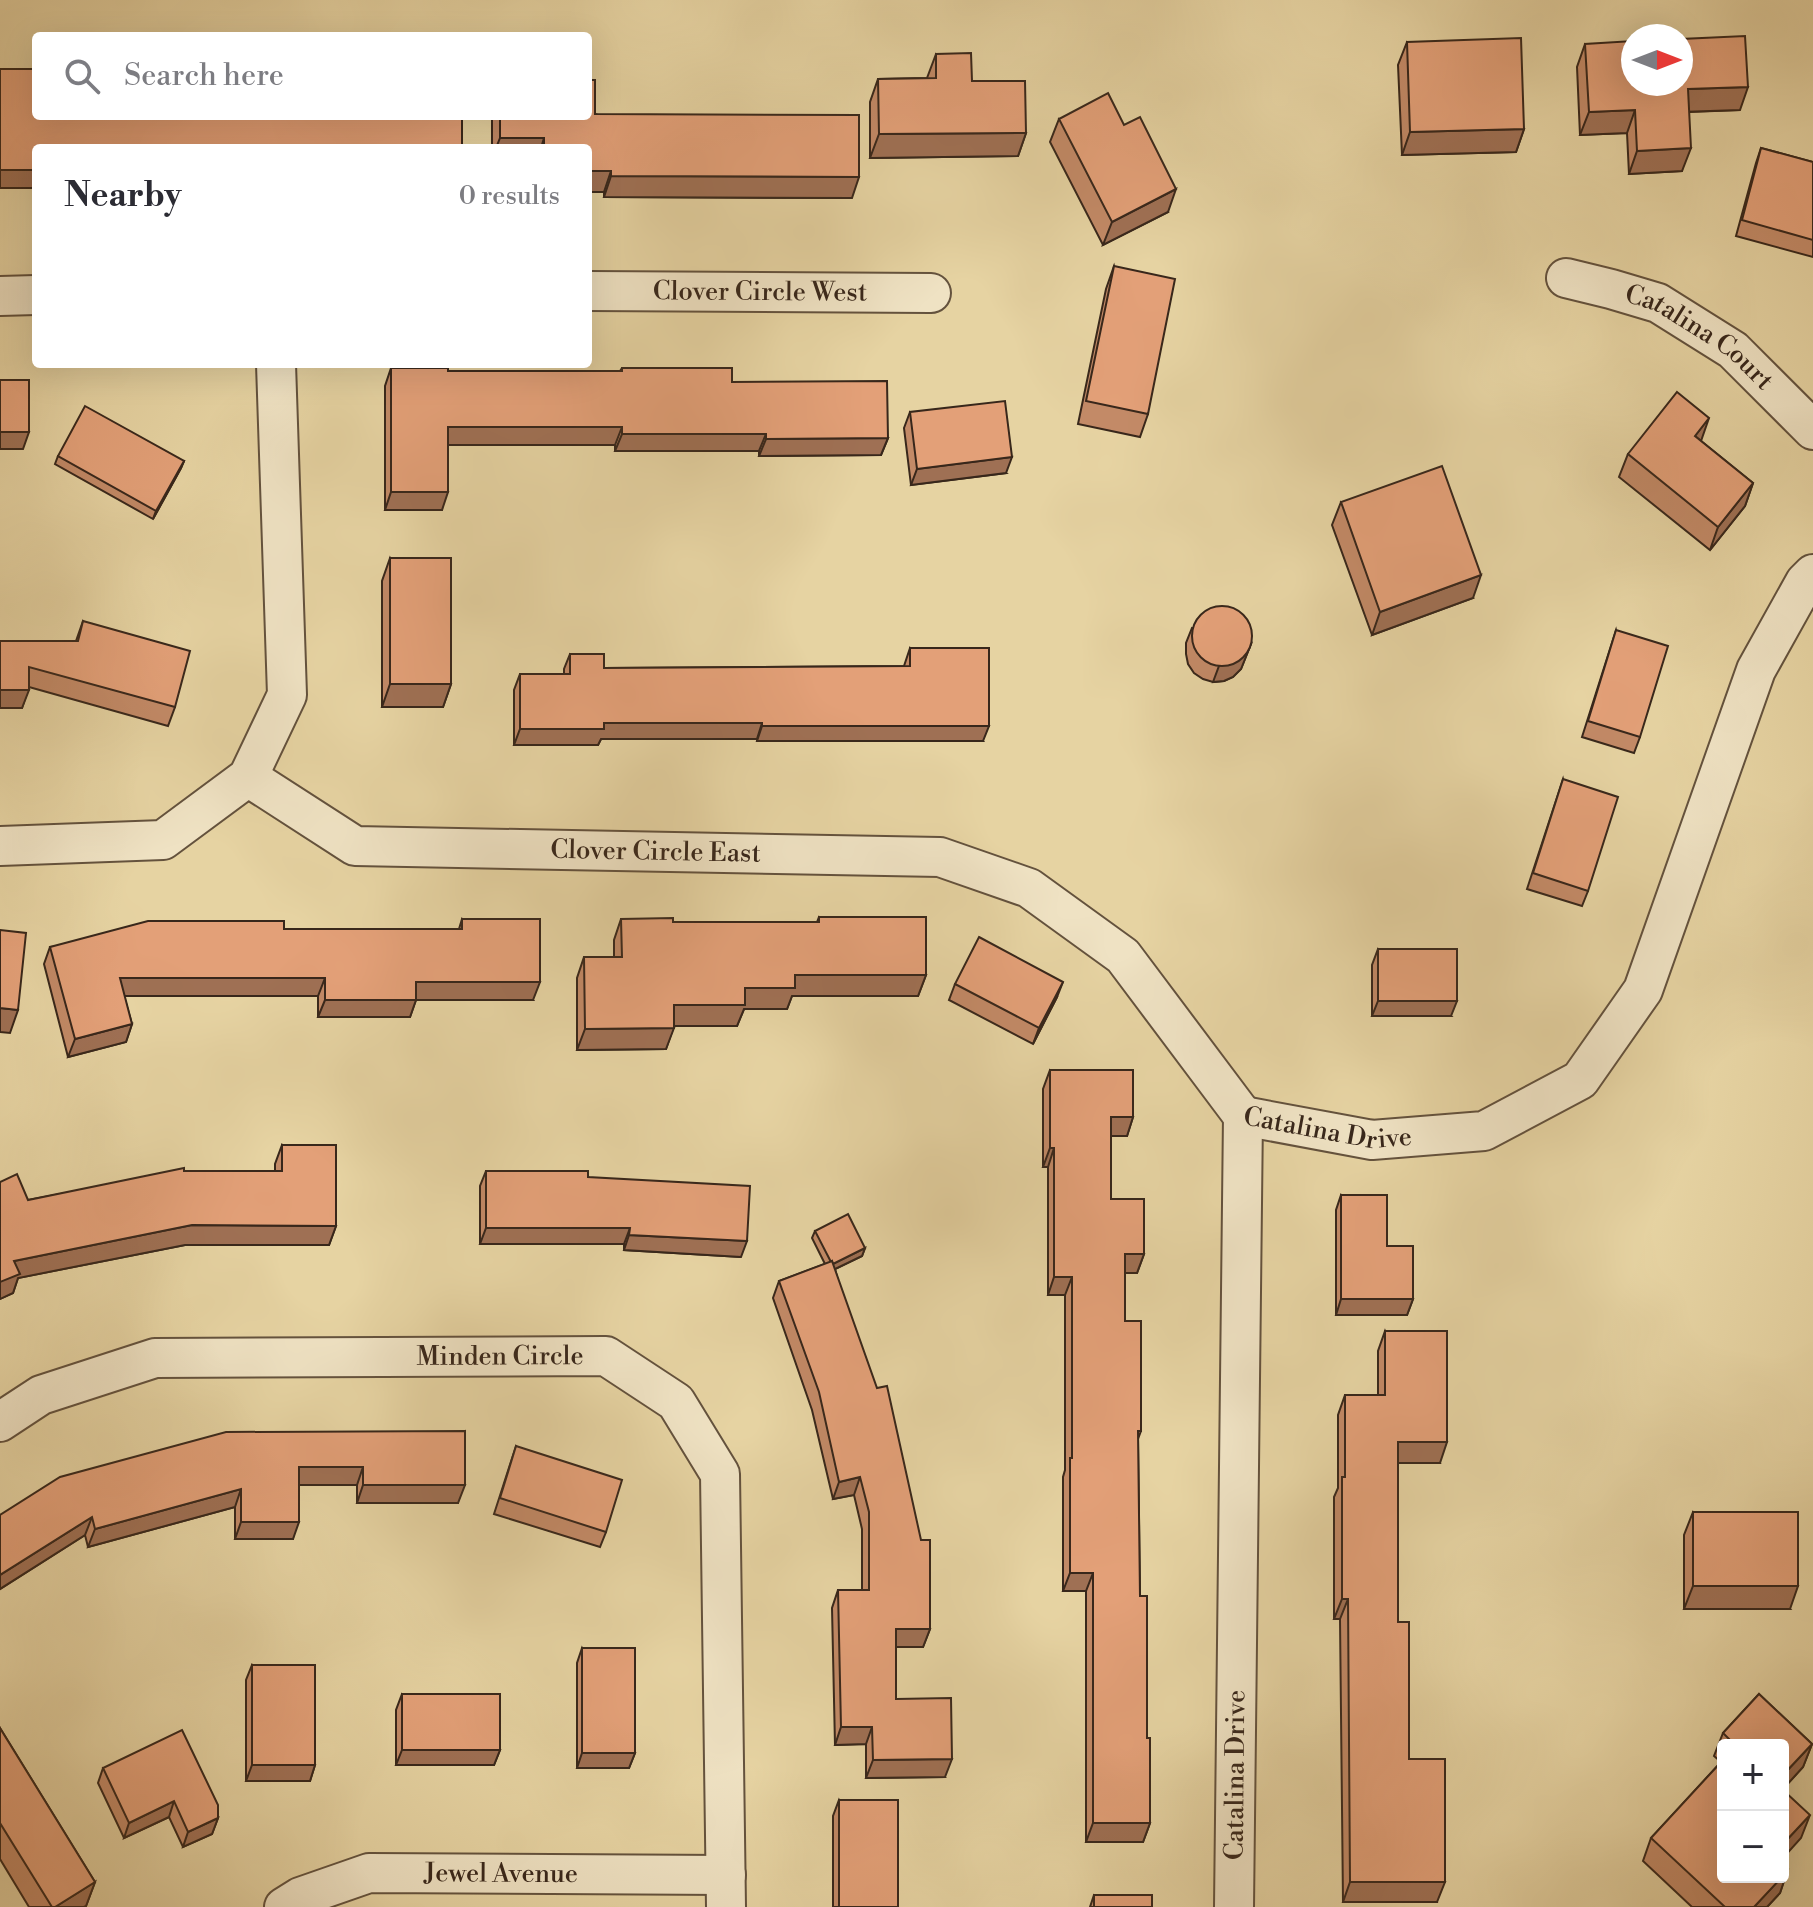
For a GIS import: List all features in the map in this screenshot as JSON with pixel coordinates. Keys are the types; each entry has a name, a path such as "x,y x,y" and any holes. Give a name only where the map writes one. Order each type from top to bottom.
{"street":[{"name":"Catalina Court","path":"1566,278 1658,303 1733,350 1813,430"},
{"name":"Clover Circle West","path":"592,291 931,293"},
{"path":"0,296 32,295"},
{"path":"0,846 163,840 248,777 287,695 276,368"},
{"name":"Catalina Drive","path":"1234,1907 1243,1116 1372,1140 1484,1131 1580,1080 1643,990 1756,670 1805,582 1813,574"},
{"name":"Clover Circle East","path":"248,777 355,846 940,857 1029,888 1123,956 1243,1116"},
{"name":"Minden Circle","path":"0,1422 41,1395 155,1358 606,1356 676,1402 720,1474 726,1891"},
{"name":"Jewel Avenue","path":"284,1907 300,1897 369,1873 726,1891"}],"building":[{"path":"1745,36 1748,87 1693,89 1693,38"},
{"path":"1521,38 1524,129 1410,132 1407,42"},
{"path":"1621,42 1621,96 1688,96 1691,148 1637,151 1635,110 1589,112 1585,44"},
{"path":"971,53 972,81 1025,81 1026,133 879,134 878,79 936,78 936,54"},
{"path":"0,69 32,69 32,120 462,120 462,144 32,144 32,170 0,170"},
{"path":"592,80 595,80 595,114 859,115 859,177 611,176 611,171 592,171 592,144 544,144 544,138 500,138 500,120 592,120"},
{"path":"1108,93 1124,125 1140,117 1176,189 1112,222 1059,119"},
{"path":"1761,148 1813,162 1813,240 1742,220"},
{"path":"1114,266 1175,279 1148,414 1086,401"},
{"path":"391,368 622,371 622,368 732,368 732,382 887,381 888,438 766,439 766,434 622,434 622,427 448,427 448,492 391,492"},
{"path":"0,380 29,380 29,432 0,432"},
{"path":"1677,392 1709,418 1695,436 1753,483 1718,527 1628,454"},
{"path":"1005,401 1012,457 917,469 910,412"},
{"path":"85,406 184,461 156,511 58,456"},
{"path":"1442,466 1481,575 1380,612 1341,502"},
{"path":"390,558 451,558 451,684 390,684"},
{"path":"1222,606 1234,608 1243,615 1250,624 1250,648 1243,657 1234,664 1222,666 1210,664 1201,657 1194,648 1192,636 1194,624 1201,615 1210,608"},
{"path":"83,621 190,651 175,707 29,667 29,690 0,690 0,641 78,641"},
{"path":"1616,630 1668,646 1640,737 1588,721"},
{"path":"910,648 989,648 989,726 604,723 604,729 520,729 520,674 570,674 570,654 604,654 604,668 910,666"},
{"path":"1563,779 1618,797 1588,891 1533,873"},
{"path":"819,917 926,917 926,975 795,975 795,988 745,988 745,1005 674,1005 674,1028 585,1029 584,957 622,957 621,919 819,922"},
{"path":"462,919 540,919 540,982 416,982 416,1000 325,1000 325,978 120,978 132,1024 75,1039 50,947 148,921 284,921 284,929 462,929"},
{"path":"0,930 26,933 18,1010 0,1008"},
{"path":"979,937 1063,982 1039,1028 955,984"},
{"path":"1378,949 1457,949 1457,1001 1378,1001"},
{"path":"1050,1070 1133,1070 1133,1117 1111,1117 1111,1199 1144,1199 1144,1254 1125,1254 1125,1321 1141,1321 1141,1431 1138,1431 1140,1596 1147,1596 1150,1823 1093,1823 1093,1573 1070,1573 1072,1277 1054,1277 1054,1148 1050,1148"},
{"path":"282,1145 336,1145 336,1226 192,1225 14,1261 20,1274 0,1282 0,1182 17,1174 28,1200 184,1168 184,1171 282,1171"},
{"path":"486,1171 588,1171 588,1177 750,1186 747,1241 629,1235 630,1228 486,1228"},
{"path":"1341,1195 1387,1195 1387,1246 1413,1246 1413,1299 1341,1299"},
{"path":"848,1214 865,1248 833,1264 815,1231"},
{"path":"832,1261 877,1388 887,1386 921,1540 930,1540 930,1629 896,1629 896,1699 951,1698 952,1759 873,1760 872,1727 841,1727 838,1590 869,1590 869,1512 860,1477 839,1482 819,1392 779,1281"},
{"path":"1385,1331 1447,1331 1447,1442 1398,1442 1398,1622 1409,1622 1409,1759 1445,1759 1445,1882 1350,1882 1348,1599 1342,1599 1345,1395 1385,1395"},
{"path":"465,1431 465,1485 363,1485 363,1467 299,1467 299,1522 241,1522 241,1489 95,1529 92,1517 0,1575 0,1515 60,1477 226,1432"},
{"path":"516,1446 622,1480 606,1532 500,1498"},
{"path":"1693,1512 1798,1512 1798,1586 1693,1586"},
{"path":"582,1648 635,1648 635,1753 582,1753"},
{"path":"252,1665 315,1665 315,1765 252,1765"},
{"path":"402,1694 500,1694 500,1750 402,1750"},
{"path":"1759,1694 1812,1744 1789,1769 1789,1739 1729,1739 1723,1733"},
{"path":"0,1728 95,1882 55,1907 52,1907 0,1823"},
{"path":"182,1730 218,1805 218,1818 188,1832 174,1801 129,1823 103,1768"},
{"path":"1717,1766 1717,1883 1776,1883 1754,1907 1725,1907 1651,1838"},
{"path":"1789,1796 1810,1815 1789,1838"},
{"path":"839,1800 898,1800 898,1907 839,1907"},
{"path":"1094,1895 1152,1895 1152,1907 1094,1907"}]}
